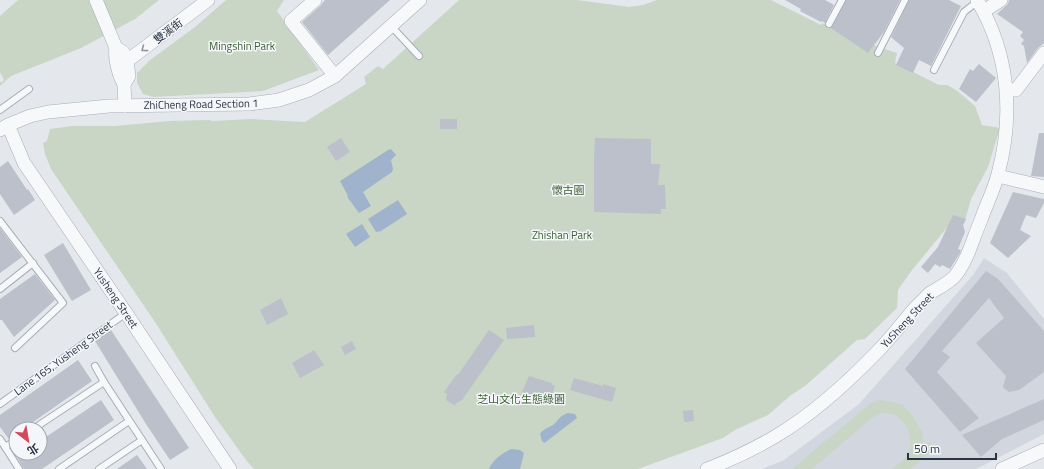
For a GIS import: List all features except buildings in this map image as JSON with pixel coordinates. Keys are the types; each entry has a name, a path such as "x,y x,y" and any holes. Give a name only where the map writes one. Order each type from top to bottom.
{"street":[{"path":"96,0 116,48 123,52 127,61 128,76 124,84"},
{"name":"雙溪街","path":"127,61 208,0"},
{"path":"315,0 291,22 335,76"},
{"name":"ZhiCheng Road Section 1","path":"4,128 30,116 48,112 125,106 249,104 279,100 309,90 335,76 420,0"},
{"path":"980,4 1002,0"},
{"name":"YuSheng Street","path":"722,466 732,459 776,436 810,412 844,384 878,352 930,294 955,276 966,257 998,176 1004,150 1007,121 1007,90 1002,61 992,30 980,4"},
{"path":"116,48 114,55 118,64 120,77 124,84 125,106"},
{"path":"1007,90 1016,90 1044,53"},
{"name":"Yusheng Street","path":"4,128 24,163 230,469"},
{"path":"998,176 1044,187"},
{"path":"1002,469 1044,450"},
{"path":"707,469 722,466"}],"lane":[{"path":"829,24 842,0"},
{"path":"878,52 905,0"},
{"path":"934,70 964,12 980,4"},
{"path":"391,26 419,56"},
{"path":"0,110 29,88"},
{"path":"0,220 64,303 15,348"},
{"path":"0,289 33,263"},
{"name":"Lane 165, Yusheng Street","path":"0,404 126,313"},
{"path":"95,366 161,469"},
{"path":"45,421 104,382"},
{"path":"59,469 129,421"},
{"path":"0,439 18,469"},
{"path":"99,469 142,440"}],"shaded area":[{"path":"984,258 1007,273 1044,319 1044,434 976,469 762,469 784,460 859,404 973,275"}],"green space":[{"path":"18,0 159,0 135,19 81,48 11,76 0,86 0,81 1,83 4,80 0,72 0,16"},
{"name":"Mingshin Park","path":"226,0 284,0 277,11 319,70 263,91 153,97 143,94 137,83 137,73 150,60 195,27"},
{"name":"Zhishan Park","path":"459,0 577,0 629,7 643,5 657,0 771,0 821,25 822,23 858,40 897,53 895,63 939,85 947,85 956,90 975,106 982,125 1000,128 988,167 971,199 964,224 950,224 912,270 898,290 897,308 865,339 857,340 805,386 791,395 768,415 735,430 723,438 638,469 254,469 215,417 155,322 51,169 45,154 43,143 47,141 50,129 72,126 115,126 170,121 251,119 305,122 366,84 364,77 378,66 383,69"},
{"path":"879,400 902,405 910,412 922,432 924,445 929,442 935,449 910,469 892,469 907,456 911,441 904,422 893,414 883,413 872,418 812,469 792,469 870,404"}],"water":[{"path":"391,149 396,155 391,160 393,169 392,172 363,192 371,206 359,213 348,198 340,181"},
{"path":"398,200 407,214 381,231 376,232 368,219"},
{"path":"362,224 370,237 355,247 346,234"},
{"path":"568,413 575,414 577,418 544,443 540,434 541,432 553,425 563,415"},
{"path":"511,449 520,450 524,453 520,469 489,469 495,460"}],"park label":[{"name":"懷古園","path":"568,190"},
{"name":"芝山文化生態綠園","path":"521,399"}]}
